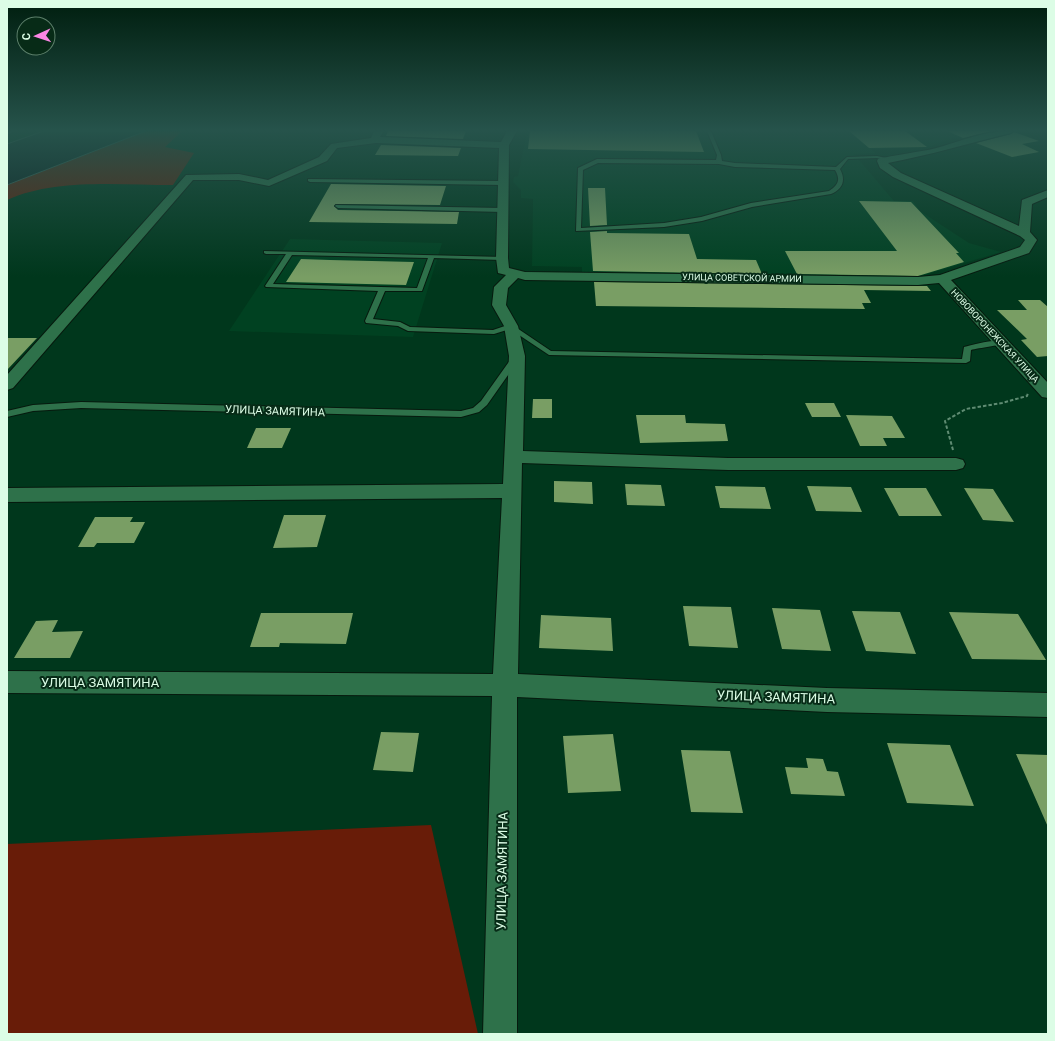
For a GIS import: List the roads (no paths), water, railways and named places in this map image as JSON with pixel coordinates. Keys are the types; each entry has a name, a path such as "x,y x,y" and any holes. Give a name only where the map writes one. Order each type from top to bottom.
{"street":[{"path":"7,385 188,180"},
{"path":"251,180 268,183 276,180"},
{"path":"503,180 503,210 509,266"},
{"path":"907,180 1024,233"},
{"name":"УЛИЦА СОВЕТСКОЙ АРМИИ","path":"509,266 525,276 918,281 942,279 1025,250 1031,240 1024,233 1026,202 1048,193"},
{"name":"УЛИЦА ЗАМЯТИНА","path":"500,1034 505,685 517,356 511,326 499,305 501,287 509,266"},
{"name":"НОВОВОРОНЕЖСКАЯ УЛИЦА","path":"942,279 1048,393"},
{"path":"513,457 728,464 956,464"},
{"path":"7,495 512,491"},
{"name":"УЛИЦА ЗАМЯТИНА","path":"7,682 505,685 827,700 1048,705"}],"lane":[{"path":"310,180 503,183"},
{"path":"580,180 578,230 664,225 702,219 751,204 831,192 840,186 842,182 841,180"},
{"path":"338,206 503,210"},
{"path":"266,252 432,256 509,266"},
{"path":"290,253 268,286 420,290 432,256"},
{"path":"382,289 369,321 400,324 408,329 494,332 511,326 549,353 966,361 967,349 985,344 1002,343"},
{"name":"УЛИЦА ЗАМЯТИНА","path":"7,414 33,408 81,405 461,414 476,410 484,403 517,356"}]}
